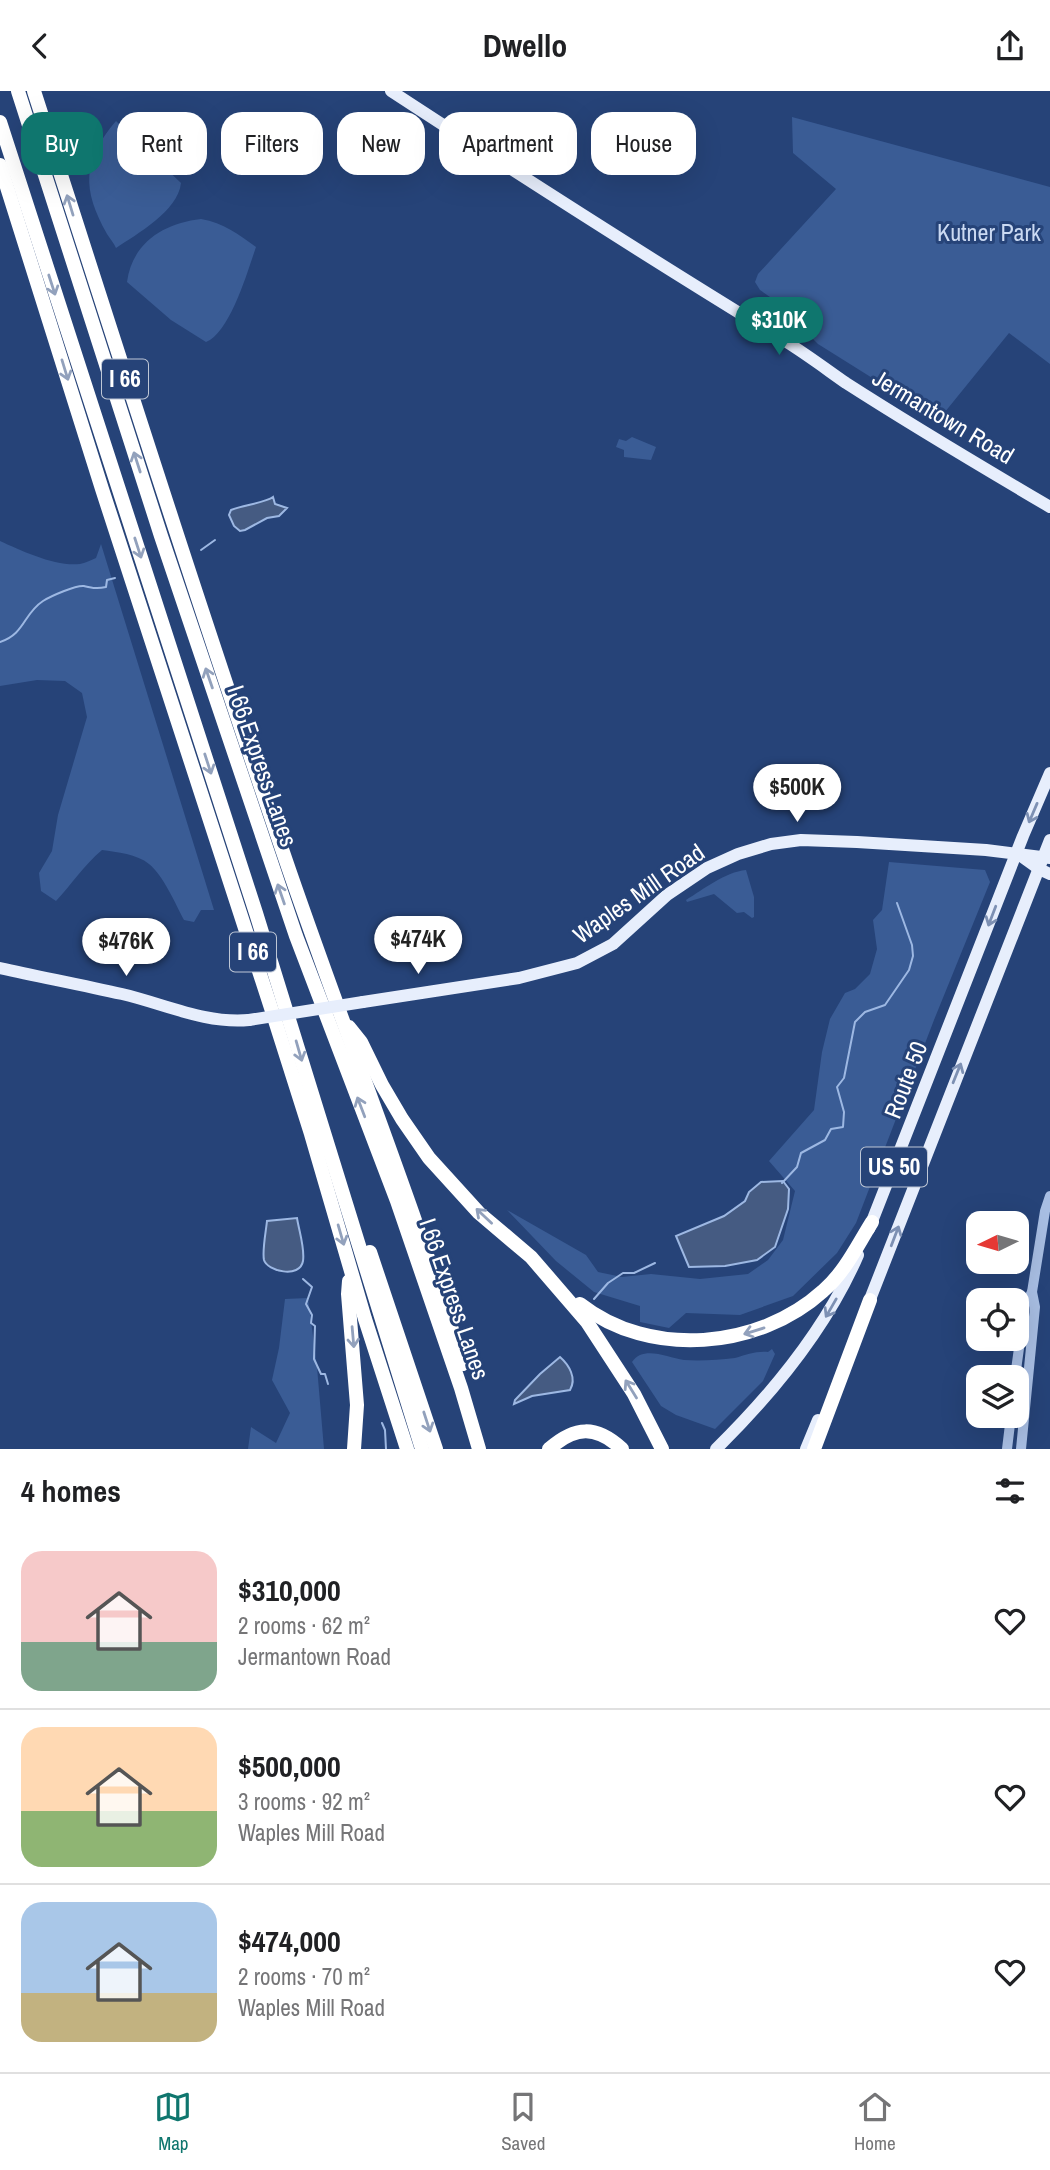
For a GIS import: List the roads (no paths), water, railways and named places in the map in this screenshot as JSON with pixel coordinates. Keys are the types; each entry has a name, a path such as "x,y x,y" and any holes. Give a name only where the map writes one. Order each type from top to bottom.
{"highway":[{"name":"I 66 Express Lanes","path":"18,91 157,524 296,936 397,1201 479,1449"},
{"name":"I 66","path":"34,91 256,775 418,1228 489,1449"},
{"name":"I 66 Express Lanes","path":"0,122 256,913 422,1449"},
{"name":"I 66","path":"0,165 110,515 276,1023 407,1449"},
{"path":"341,1017 361,1042 382,1086 429,1158 480,1213 569,1295 592,1313 610,1322 658,1336 689,1340 709,1340 752,1332 782,1320 806,1306 824,1291 844,1269 872,1222"},
{"path":"314,1104 334,1145 436,1449"},
{"path":"531,1258 598,1337 641,1405 662,1449"},
{"path":"351,1269 348,1294 357,1405 354,1449"},
{"path":"814,1449 870,1300"},
{"path":"461,1388 464,1425 470,1449"},
{"path":"549,1449 559,1440 580,1431 603,1435 622,1449"}],"main road":[{"name":"Jermantown Road","path":"391,91 457,136 788,343 846,383 1050,507"},
{"name":"Route 50","path":"716,1449 759,1404 821,1326 844,1286 872,1222 1050,773"},
{"name":"Waples Mill Road","path":"0,968 122,994 199,1017 249,1020 519,978 577,963 612,944 667,895 700,872 738,854 771,845 801,840 830,841 1047,857"},
{"name":"Route 50","path":"806,1449 870,1300 932,1137 1044,872 1050,840"},
{"path":"1017,853 1044,872"}],"street":[{"path":"1017,1365 1025,1305 1032,1292 1046,1229 1050,1196"},
{"path":"1021,1449 1035,1307 1032,1292"},
{"path":"1007,1449 1010,1428"}],"waterway":[{"path":"201,550 215,540"},
{"path":"0,642 14,634 36,606 47,599 80,586 106,587 107,580 115,578"},
{"path":"782,1183 797,1167 801,1153 825,1140 831,1129 843,1127 844,1112 837,1087 844,1078 855,1022 865,1012 885,1005 909,970 913,956 912,945 897,903"},
{"path":"594,1299 608,1283 623,1273 634,1273 655,1263"},
{"path":"303,1279 312,1287 306,1304 312,1315 311,1323 315,1326 314,1359 321,1374 325,1374 328,1384"},
{"path":"382,1423 386,1449"}],"park label":[{"name":"Kutner Park","path":"989,233"}]}
